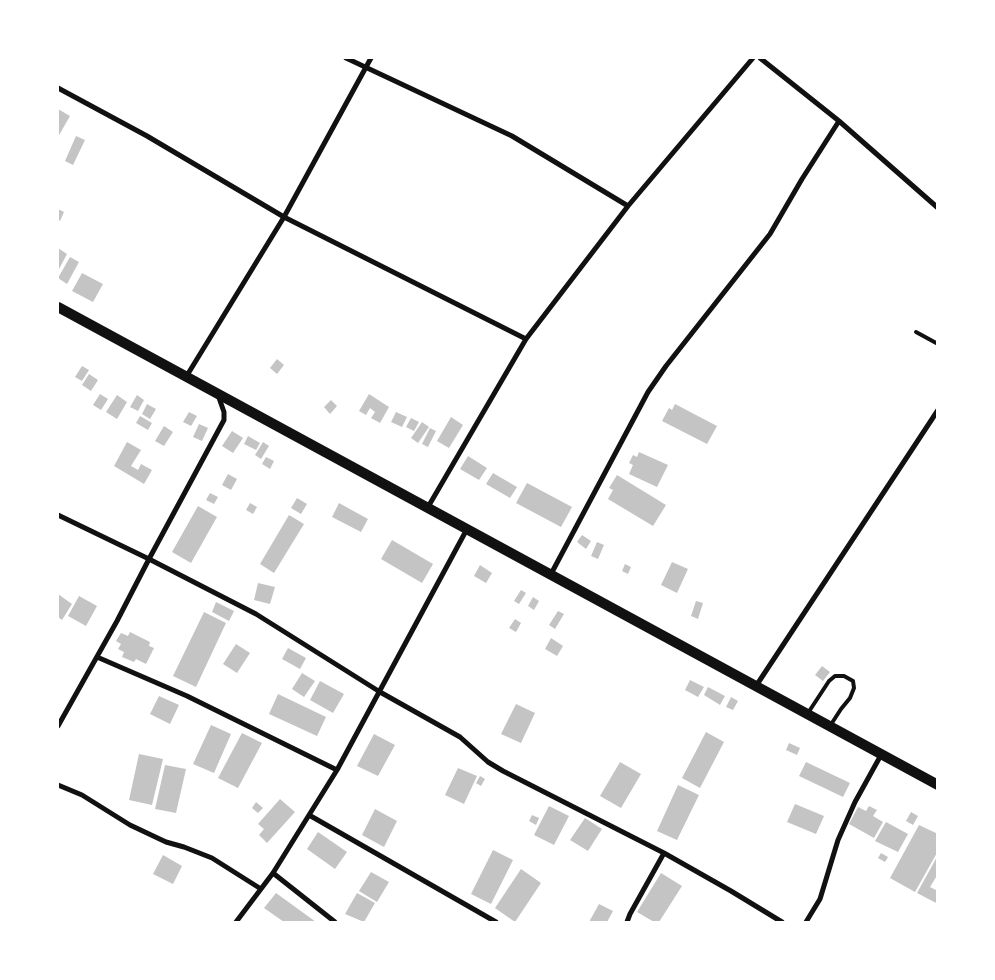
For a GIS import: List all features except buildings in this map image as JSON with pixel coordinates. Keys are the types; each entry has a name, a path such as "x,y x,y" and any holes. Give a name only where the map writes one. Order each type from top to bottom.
{"main road":[{"path":"58,307 938,785"}],"street":[{"path":"346,58 512,136 628,206"},
{"path":"186,377 284,217 371,58"},
{"path":"427,508 526,339 628,206 753,58"},
{"path":"760,58 768,60 938,208"},
{"path":"58,88 147,136 284,217 526,339"},
{"path":"551,574 648,392 666,366 770,234 839,121"},
{"path":"58,726 224,420 224,412 218,394"},
{"path":"756,686 938,410"},
{"path":"58,515 256,614 380,692 460,737 488,762 502,771 664,853 731,890 781,922"},
{"path":"236,922 273,873 337,770 466,529"},
{"path":"97,657 187,696 337,770"},
{"path":"806,922 820,899 838,840 855,802 880,755"},
{"path":"58,785 82,795 130,825 166,842 212,858 261,889"},
{"path":"309,815 496,922"},
{"path":"627,922 664,853"},
{"path":"273,873 335,922"}],"lane":[{"path":"916,332 938,344"},
{"path":"808,714 829,680 835,676 844,676 853,682 854,688 850,698 830,726"}]}
